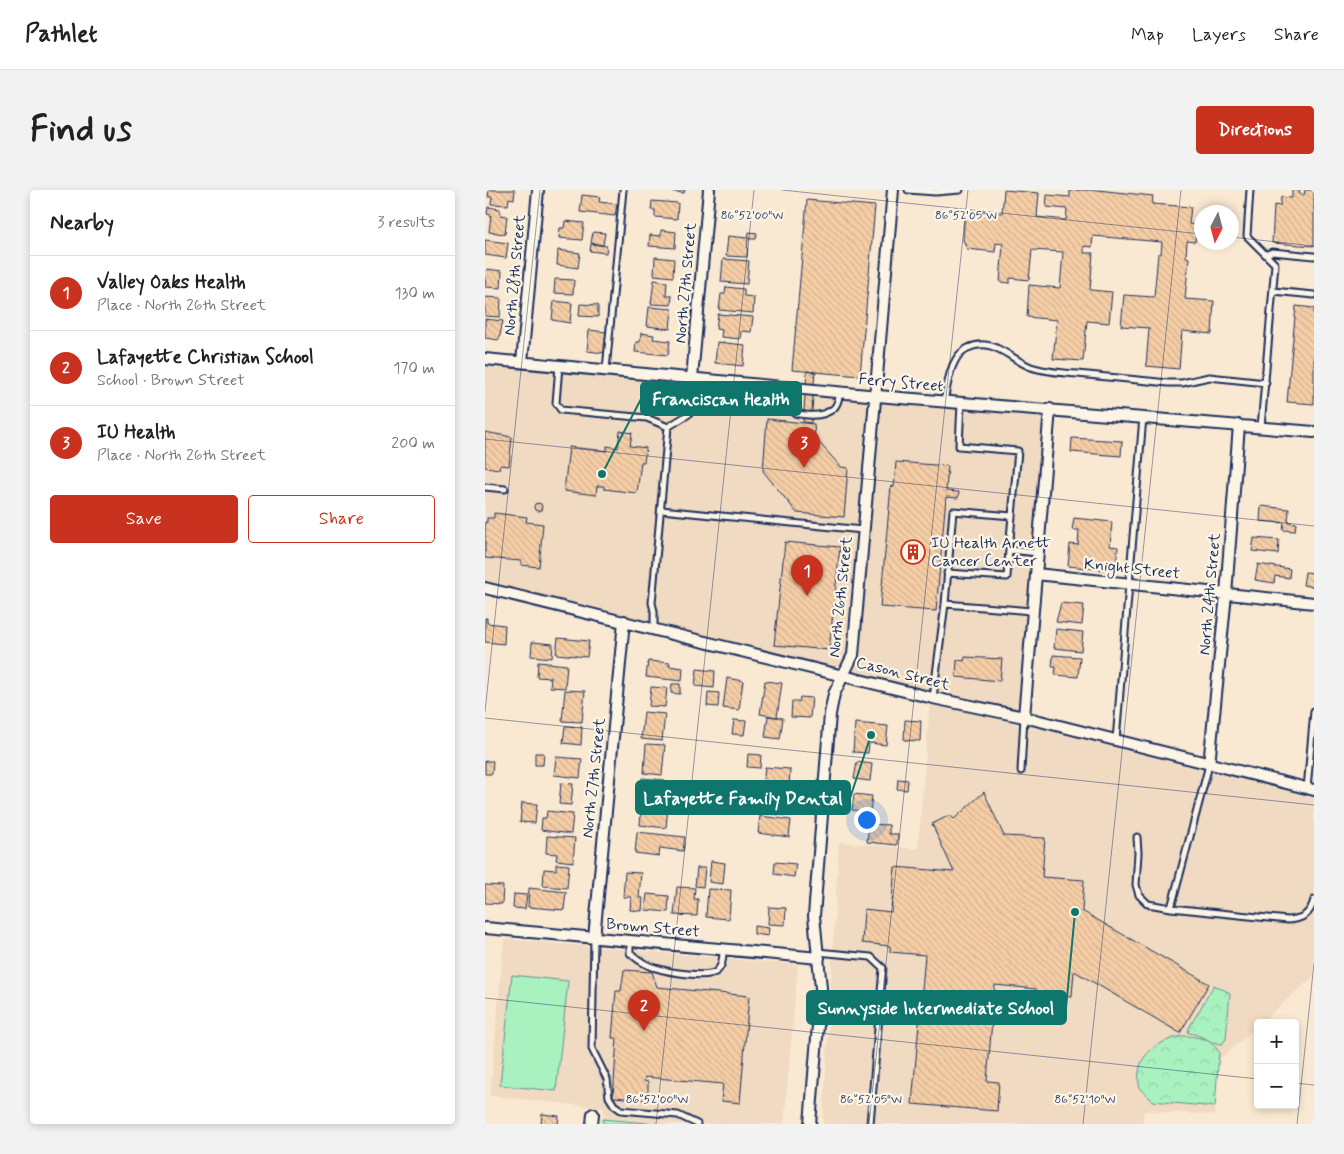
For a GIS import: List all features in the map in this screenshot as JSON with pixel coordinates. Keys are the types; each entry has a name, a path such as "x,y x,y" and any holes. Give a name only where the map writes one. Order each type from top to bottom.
{"street":[{"name":"North 28th Street","path":"521,362 538,190"},
{"name":"North 27th Street","path":"692,378 709,190"},
{"name":"North 26th Street","path":"810,1124 821,988 814,916 830,714 834,694 845,675 853,655 893,190"},
{"name":"Ferry Street","path":"485,359 876,396 1314,432"},
{"path":"1024,717 1050,409"},
{"name":"North 24th Street","path":"1209,765 1226,594 1239,426"},
{"name":"Knight Street","path":"1036,574 1314,603"},
{"name":"Cason Street","path":"485,588 933,698 1024,717 1310,789"},
{"name":"North 27th Street","path":"594,938 624,621"},
{"name":"Brown Street","path":"485,928 723,949 818,955"}],"lane":[{"path":"606,370 623,190"},
{"path":"908,190 935,192 960,190"},
{"path":"1250,190 1247,236 1275,264 1261,428"},
{"path":"1267,254 1272,252 1314,256"},
{"path":"1273,291 1314,295"},
{"path":"944,401 955,361 966,348 975,345 988,345 1004,350 1030,366 1051,372 1168,383 1182,383 1209,377 1265,383"},
{"path":"559,366 556,403 561,410 647,418 668,427"},
{"path":"668,427 689,414 692,378"},
{"path":"776,386 778,403 789,411 797,413 820,415 827,413 836,405 840,392"},
{"path":"947,573 1007,576 1018,451 959,446 961,403"},
{"path":"1116,741 1143,417"},
{"path":"654,629 651,603 668,427"},
{"path":"485,487 505,489"},
{"path":"661,510 863,530"},
{"path":"933,698 945,604 953,511 1011,516"},
{"path":"1009,550 1038,553"},
{"path":"945,604 1033,612"},
{"path":"1310,789 1314,711"},
{"path":"1021,771 1024,717"},
{"path":"1171,908 1209,765"},
{"path":"1137,837 1136,885 1139,895 1148,904 1288,920 1305,916 1312,908 1314,900"},
{"path":"594,938 592,1049 607,1080 609,1097 621,1110 678,1115 697,1124"},
{"path":"630,941 630,953 644,963 656,968 708,975 717,971 722,963 723,949"},
{"path":"818,955 871,957 883,968 870,1124"}],"shaded area":[{"path":"485,359 1050,409 1024,717 485,588"},
{"path":"930,701 1314,798 1314,976 1266,1019 1254,1019 1254,1030 1218,1061 1215,1115 1144,1111 1142,1124 823,1124 839,842 918,849"},
{"path":"504,939 798,965 784,1124 603,1124 604,1108 490,1096"}],"green space":[{"path":"512,975 568,981 556,1091 500,1085"},
{"path":"1214,985 1230,993 1226,1039 1222,1044 1188,1033 1189,1028"},
{"path":"1181,1036 1203,1039 1216,1047 1219,1052 1215,1107 1153,1101 1140,1089 1140,1069 1147,1054 1162,1043"},
{"path":"603,1119 657,1124 603,1124"}],"building":[{"path":"489,190 515,190 514,199 509,198 508,205 491,204 492,197 488,197"},
{"path":"661,190 685,190 684,193"},
{"path":"1004,190 1039,193 1037,217 1066,220 1067,209 1046,207 1047,195 1070,197 1070,190 1098,190 1153,196 1152,204 1191,207 1189,224 1194,225 1194,242 1187,241 1186,257 1189,258 1185,299 1214,301 1212,334 1182,331 1179,369 1146,366 1149,328 1121,326 1124,295 1154,297 1158,254 1161,254 1162,242 1093,236 1092,247 1084,246 1084,253 1093,253 1090,290 1112,292 1109,323 1087,321 1083,361 1053,359 1057,320 1027,317 1029,285 1060,288 1063,252 1032,250 1029,280 1010,278 1010,283 1000,282 1003,244 996,243 995,252 967,249 963,240 965,210 1002,213"},
{"path":"1292,190 1300,190 1299,194 1304,195 1305,190 1314,190 1314,246 1272,243 1274,205 1280,206 1281,197 1292,198"},
{"path":"582,195 600,197 599,202 617,204 615,216 580,212"},
{"path":"807,200 875,206 860,376 792,370"},
{"path":"652,201 678,203 677,219 655,217 655,210 651,210"},
{"path":"488,207 500,209 500,215 507,216 505,234 489,232 491,215 487,214"},
{"path":"565,221 584,223 582,240 559,238 560,228 564,228"},
{"path":"661,230 676,232 675,248 649,246 650,235 661,236"},
{"path":"593,232 605,233 603,245 591,243"},
{"path":"749,232 757,233 756,239 748,239 747,257 726,256 728,236 748,238"},
{"path":"485,240 508,243 506,258 485,255"},
{"path":"591,244 607,246 606,253 590,251"},
{"path":"558,250 580,253 578,268 557,265"},
{"path":"655,257 674,259 673,277 654,275"},
{"path":"723,259 749,261 747,284 721,282"},
{"path":"487,269 502,271 501,288 485,287"},
{"path":"555,279 574,280 573,294 554,293"},
{"path":"654,280 667,282 666,296 672,296 671,305 651,304"},
{"path":"726,287 744,289 744,296 754,297 753,313 719,310 721,294 725,294"},
{"path":"485,297 501,298 500,317 485,316"},
{"path":"554,301 572,303 570,323 552,320"},
{"path":"580,304 598,305 598,317 579,316"},
{"path":"1296,306 1314,308 1314,404 1287,402"},
{"path":"649,307 672,309 670,329 647,326"},
{"path":"718,314 753,317 751,332 741,331 740,339 721,337 722,330 716,329"},
{"path":"485,319 503,321 499,340 485,338"},
{"path":"589,330 606,332 604,353 587,351"},
{"path":"641,333 654,335 653,339 670,341 668,355 635,352 636,342 640,342"},
{"path":"717,342 745,345 743,366 715,363"},
{"path":"807,371 815,372 811,423 803,422"},
{"path":"767,419 814,424 815,438 841,467 848,468 844,517 797,513 763,471"},
{"path":"620,431 632,433 630,446 646,448 644,462 641,462 637,493 604,489 604,486 597,486 596,495 564,491 569,447 607,451 607,446 618,448"},
{"path":"485,432 512,437 509,466 500,465 499,469 485,467"},
{"path":"1072,438 1122,441 1121,456 1071,452"},
{"name":"IU Health Arnett Cancer Center","path":"896,462 948,466 946,491 959,492 958,498 946,497 936,611 880,607 891,486 894,487"},
{"path":"538,503 542,507 538,511 534,507"},
{"path":"1261,506 1289,509 1288,522 1296,523 1295,531 1283,530 1284,523 1260,521"},
{"path":"494,513 527,517 526,522 543,524 539,567 521,565 521,561 485,558 485,522 487,522 487,518 494,518"},
{"path":"1074,518 1112,522 1110,546 1118,547 1116,571 1068,566 1070,544 1078,545 1079,530 1072,530"},
{"path":"1254,538 1279,540 1278,554 1252,551"},
{"path":"785,542 840,547 829,650 774,645"},
{"path":"1258,564 1290,569 1289,578 1275,576 1274,583 1255,580"},
{"path":"1305,572 1314,573 1314,587 1303,585"},
{"path":"1061,603 1084,605 1082,625 1056,622"},
{"path":"485,618 487,618 487,623 505,625 504,644 485,642"},
{"path":"1056,629 1083,632 1081,651 1054,648"},
{"path":"558,638 589,641 587,657 556,654"},
{"path":"532,642 553,644 552,658 531,656"},
{"path":"1053,655 1080,657 1078,677 1055,675 1056,667 1052,667"},
{"path":"965,657 1002,659 1000,681 956,677 957,660 964,661"},
{"path":"648,661 670,663 669,666 683,668 682,681 646,677"},
{"path":"538,662 567,665 565,688 550,687 551,678 537,677"},
{"path":"697,669 715,671 714,688 695,686"},
{"path":"727,678 743,681 739,710 723,708"},
{"path":"765,681 782,683 777,717 760,714"},
{"path":"672,684 680,684 680,694 671,693"},
{"path":"651,687 667,688 665,707 649,706"},
{"path":"565,690 585,691 582,722 562,721"},
{"path":"708,692 719,693 718,707 707,706"},
{"path":"800,697 812,698 810,718 791,717 792,701 799,702"},
{"path":"644,712 665,714 662,741 641,739"},
{"path":"768,716 783,718 780,739 765,737"},
{"path":"734,720 746,721 744,735 732,734"},
{"path":"905,720 921,721 920,741 904,740"},
{"path":"855,723 888,726 886,745 869,743 868,753 853,752"},
{"path":"565,726 582,727 581,745 563,743"},
{"path":"646,744 665,745 662,775 644,773"},
{"path":"535,753 544,753 543,765 535,765"},
{"path":"748,754 761,755 760,768 747,767"},
{"path":"556,757 582,759 580,778 554,775"},
{"path":"485,761 493,761 492,774 485,774"},
{"path":"857,762 872,764 870,781 854,779"},
{"path":"765,767 790,769 789,788 763,786"},
{"path":"642,778 665,780 663,802 646,800 646,793 640,793"},
{"path":"898,779 908,780 907,790 897,789"},
{"path":"561,783 573,784 571,805 559,804"},
{"path":"764,792 790,794 789,801 792,802 791,816 762,813"},
{"path":"984,792 1004,836 1045,838 1042,877 1084,880 1082,911 1209,984 1180,1033 1074,971 1072,996 1036,993 1036,989 995,985 987,1081 999,1082 997,1111 912,1104 925,955 890,952 890,946 862,943 864,909 891,912 895,867 954,872 932,824 950,815 954,819"},
{"path":"854,794 872,796 870,812 852,810"},
{"path":"522,803 537,804 535,823 520,822"},
{"path":"646,804 668,806 666,828 640,825 641,811 645,811"},
{"path":"547,811 573,814 571,834 541,830 542,818 546,818"},
{"path":"760,816 791,820 789,837 758,833"},
{"path":"869,824 889,825 889,834 898,834 897,845 867,842"},
{"path":"637,832 685,837 683,851 660,848 659,856 635,853"},
{"path":"547,836 575,838 573,862 556,860 557,854 546,853"},
{"path":"711,861 725,863 723,884 709,882"},
{"path":"775,862 796,864 794,877 774,874"},
{"path":"556,864 569,865 567,888 543,886 544,869 556,870"},
{"path":"697,868 705,868 703,887 695,886"},
{"path":"625,872 641,873 639,898 643,898 642,911 630,910 631,897 623,897"},
{"path":"485,885 503,886 502,904 485,903"},
{"path":"677,887 695,888 694,899 698,899 697,916 674,915"},
{"path":"529,888 566,892 564,910 528,907"},
{"path":"708,889 731,890 729,919 706,917"},
{"path":"514,894 527,895 525,909 513,908"},
{"path":"647,894 669,896 668,912 645,910"},
{"path":"769,907 786,908 785,925 768,924"},
{"path":"754,926 769,928 768,936 754,934"},
{"path":"624,970 652,972 657,987 749,996 740,1103 721,1101 723,1084 645,1077 644,1081 648,1082 648,1100 613,1097 617,1038 612,1038 616,991 621,991"},
{"path":"542,1114 559,1116 558,1124 541,1124"}],"place":[{"name":"IU Health","path":"804,468"},
{"name":"Franciscan Health","path":"602,474"},
{"name":"IU Health Arnett Cancer Center","path":"913,552"},
{"name":"Valley Oaks Health","path":"807,596"},
{"name":"Lafayette Family Dental","path":"871,735"},
{"name":"Sunnyside Intermediate School","path":"1075,912"},
{"name":"Lafayette Christian School","path":"644,1031"}]}
